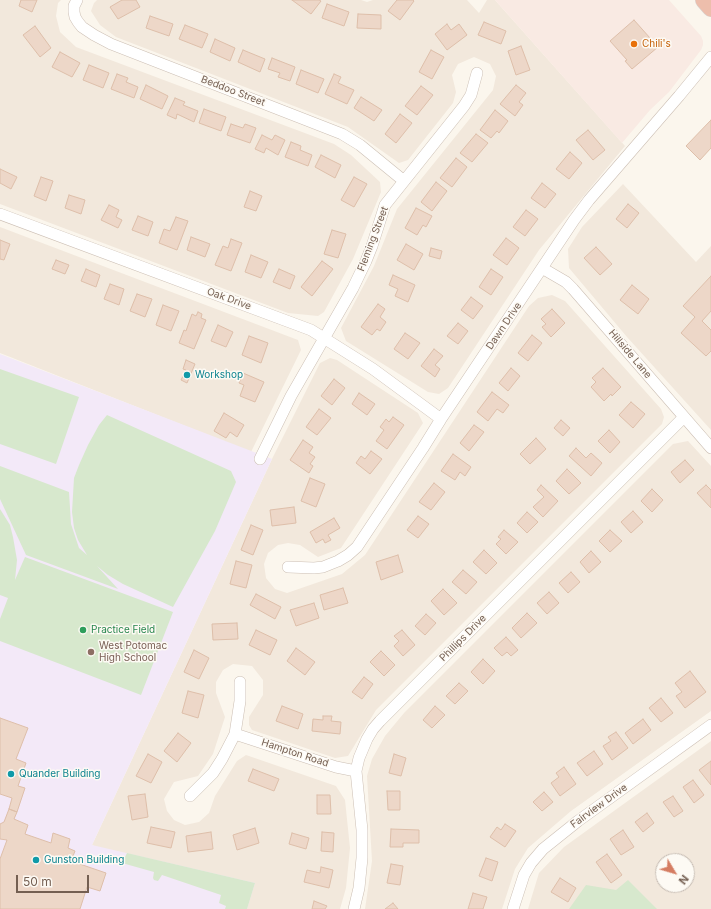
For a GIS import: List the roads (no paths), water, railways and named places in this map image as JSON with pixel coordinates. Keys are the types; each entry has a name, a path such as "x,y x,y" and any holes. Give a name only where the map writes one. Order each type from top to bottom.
{"highway":[{"path":"704,0 711,8"}],"street":[{"name":"Beddoo Street","path":"77,0 74,6 75,17 82,27 94,35 111,44 342,134 360,145 404,181"},
{"name":"Dawn Drive","path":"288,567 323,567 338,561 357,547 574,220 589,200 711,57"},
{"name":"Fleming Street","path":"260,459 291,396 353,288 372,246 382,210 464,106 471,95 477,73"},
{"name":"Oak Drive","path":"0,214 311,330 373,369 441,419"},
{"name":"Hillside Lane","path":"542,268 566,282 573,288 711,448"},
{"name":"Phillips Drive","path":"354,909 359,888 362,858 362,830 356,771 359,758 373,729 684,417"},
{"path":"190,796 213,774 235,734 240,702 240,682"},
{"name":"Fairview Drive","path":"513,909 524,875 531,863 543,849 578,821 711,725"},
{"name":"Hampton Road","path":"235,734 336,767 356,771"}],"place":[{"name":"Chili's","path":"634,44"},
{"name":"Workshop","path":"187,375"},
{"name":"Practice Field","path":"83,630"},
{"name":"West Potomac High School","path":"91,652"},
{"name":"Quander Building","path":"11,774"},
{"name":"Gunston Building","path":"36,860"}]}
